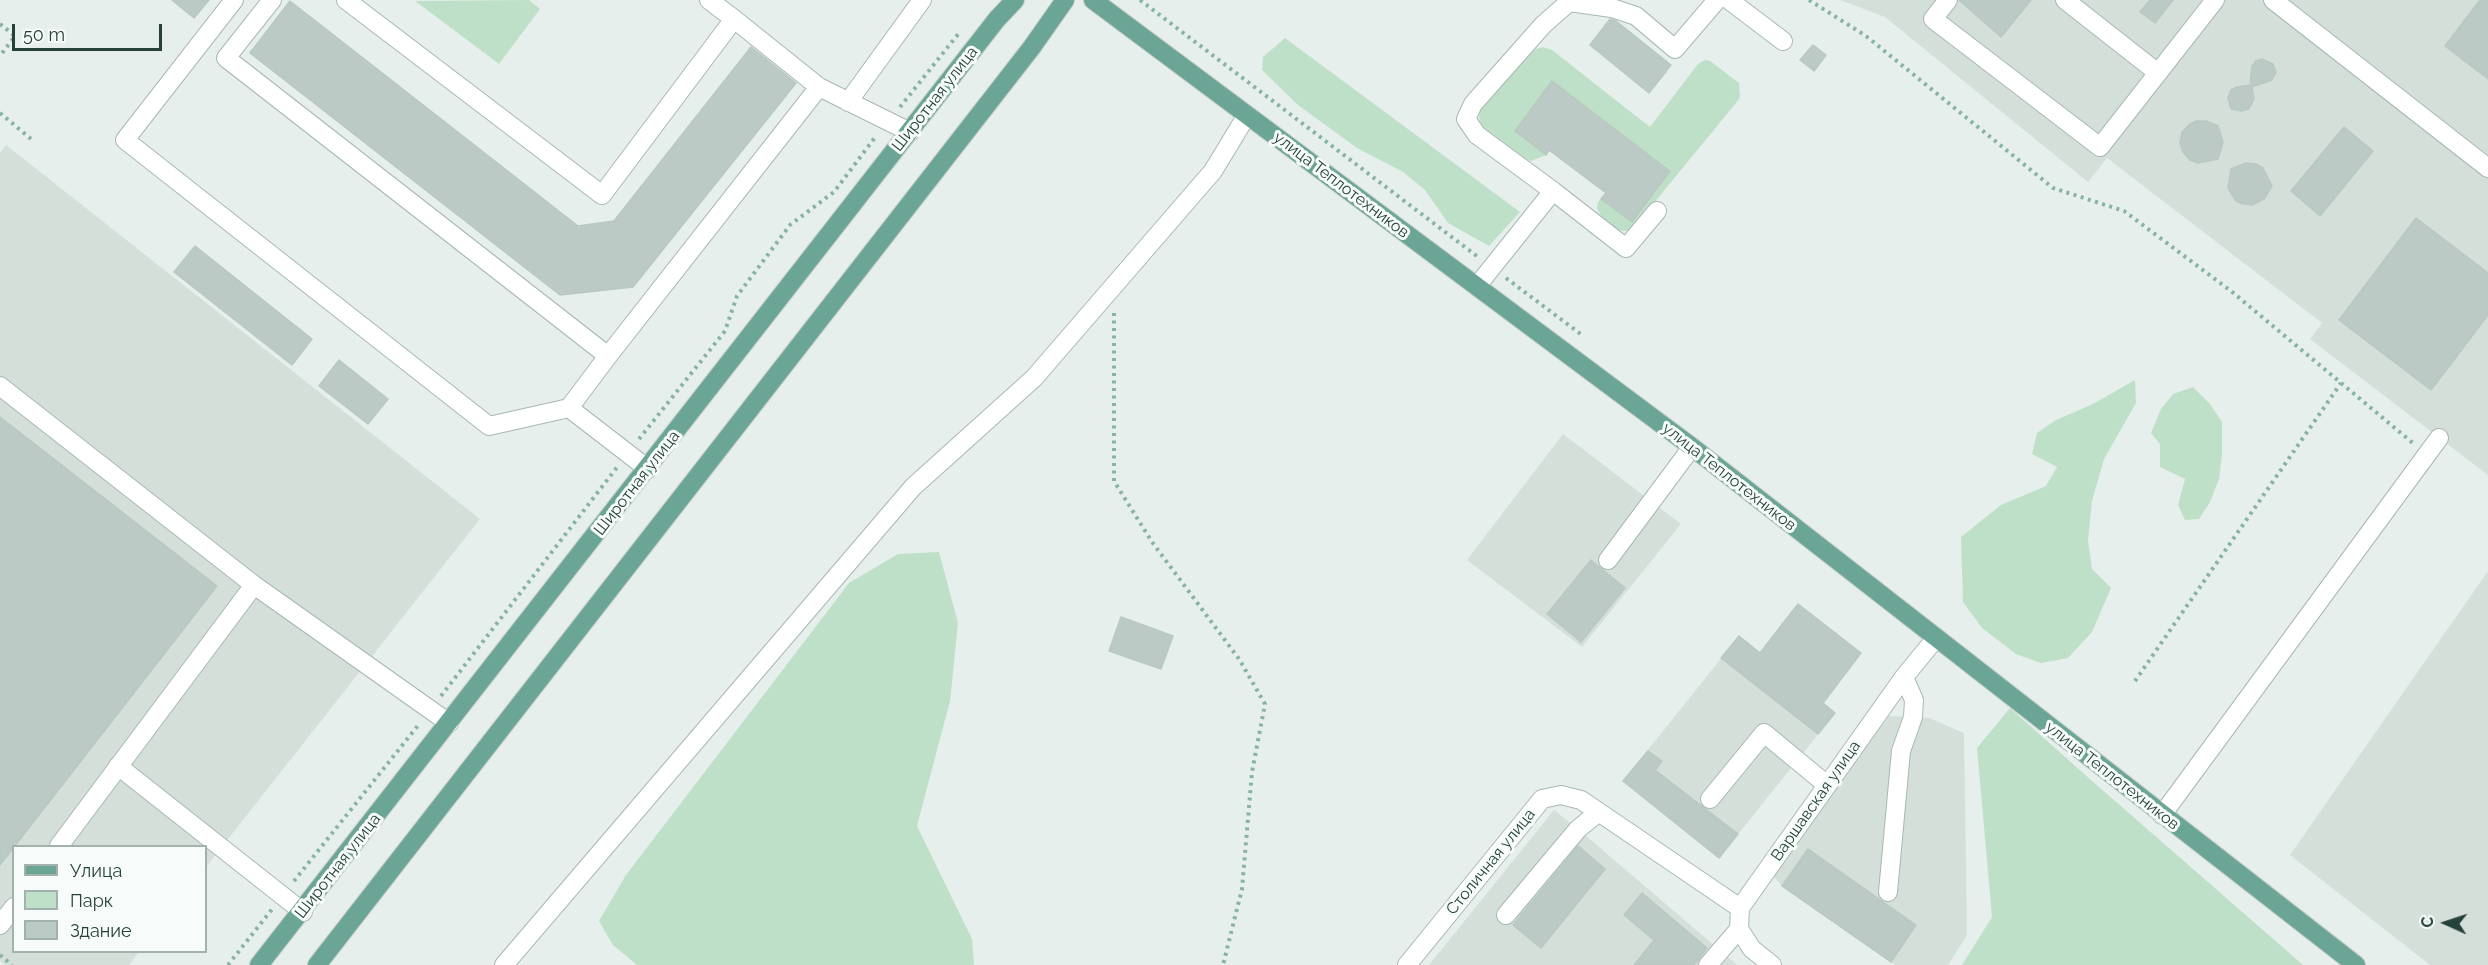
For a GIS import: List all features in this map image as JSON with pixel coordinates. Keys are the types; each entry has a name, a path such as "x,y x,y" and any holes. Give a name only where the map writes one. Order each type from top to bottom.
{"main road":[{"name":"Широтная улица","path":"259,965 303,912 997,19 1015,0"},
{"path":"317,965 1032,47 1065,0"},
{"name":"улица Теплотехников","path":"1093,0 1692,447 2356,965"}],"street":[{"path":"234,0 125,140 489,426 569,408 819,87"},
{"path":"272,0 226,58 608,356"},
{"path":"346,0 602,195 734,19"},
{"path":"709,0 819,87 910,132"},
{"path":"848,102 922,0"},
{"path":"1657,211 1626,248 1477,135 1466,119 1473,104 1543,26 1569,3 1612,8 1636,16 1675,49 1717,0"},
{"path":"1729,0 1783,41"},
{"path":"1948,0 1933,19 2100,147 2215,0"},
{"path":"2065,0 2158,73"},
{"path":"2273,0 2488,168"},
{"path":"504,965 913,487 1034,378 1213,171 1247,115"},
{"path":"1477,286 1553,191"},
{"path":"0,386 254,585 449,723"},
{"path":"569,408 648,469"},
{"path":"2162,815 2439,438"},
{"path":"1608,560 1692,447"},
{"path":"60,845 254,585"},
{"name":"Варшавская улица","path":"1740,908 1904,677 1936,638"},
{"path":"1888,892 1901,752 1913,717 1914,700 1904,677"},
{"path":"1710,800 1764,733 1827,785"},
{"path":"118,766 303,912"},
{"name":"Столичная улица","path":"1407,965 1542,799 1561,795 1581,800 1740,908"},
{"path":"1506,915 1578,830 1599,812"},
{"path":"1740,908 1739,929 1752,949 1772,965"},
{"path":"0,926 12,910"},
{"path":"1708,965 1739,929"}],"path":[{"path":"1140,0 1582,335"},
{"path":"1809,0 1866,36 2053,188 2124,211 2231,291 2428,455"},
{"path":"0,24 15,36 0,56"},
{"path":"228,965 725,331 737,296 790,225 834,192 887,122 960,33"},
{"path":"0,113 31,139"},
{"path":"1113,285 1114,481 1152,542 1239,659 1265,704 1252,772 1242,889 1223,965"},
{"path":"2135,681 2341,383"},
{"path":"0,955 12,965"}],"shaded area":[{"path":"1840,0 2488,0 2488,475 2310,339 2322,323 2107,158 2088,182 1885,17"},
{"path":"6,145 480,519 207,866 207,845 12,845 12,953 138,953 129,965 5,965 0,961 0,153"},
{"path":"1563,434 1681,524 1582,647 1467,560"},
{"path":"2488,571 2488,965 2430,965 2290,855"},
{"path":"1739,636 1835,713 1719,858 1623,781"},
{"path":"1889,716 1929,718 1964,733 1967,935 1948,965 1896,965 1782,886 1771,874"},
{"path":"1554,810 1578,829 1737,965 1429,965"}],"green space":[{"path":"529,0 540,9 499,64 415,1"},
{"path":"1285,38 1520,212 1489,246 1448,223 1425,190 1403,172 1357,148 1298,105 1262,70 1263,57"},
{"path":"1543,47 1552,50 1650,127 1698,64 1705,60 1710,61 1739,83 1740,98 1635,226 1626,231 1618,230 1601,216 1597,208 1598,202 1601,199 1632,222 1670,170 1552,81 1515,131 1546,155 1531,161 1521,158 1482,126 1479,118 1480,109 1525,58 1536,49"},
{"path":"2135,380 2136,403 2104,459 2092,501 2088,540 2092,569 2111,588 2092,632 2068,658 2041,663 2016,654 1982,628 1963,602 1961,537 2001,505 2046,486 2057,467 2032,454 2037,433 2056,420 2093,404"},
{"path":"2193,387 2210,404 2222,422 2222,455 2219,479 2210,502 2199,519 2185,520 2178,505 2185,479 2160,467 2160,444 2151,433 2161,409 2173,394"},
{"path":"939,552 958,623 950,701 917,826 972,939 974,965 637,965 613,945 599,921 626,875 849,583 898,554"},
{"path":"2010,708 2303,965 1962,965 1992,917 1977,748"}],"building":[{"path":"172,0 209,0 194,18"},
{"path":"1959,0 2031,0 2001,37"},
{"path":"2150,0 2173,0 2155,23 2140,12"},
{"path":"2480,0 2488,0 2488,79 2445,46"},
{"path":"290,1 578,226 614,221 751,47 796,83 633,287 560,295 250,53"},
{"path":"1610,19 1616,21 1671,65 1649,93 1590,45"},
{"path":"1813,45 1826,55 1814,71 1800,60"},
{"path":"2262,59 2273,64 2276,72 2272,80 2252,87 2254,99 2249,109 2241,111 2231,109 2228,98 2231,90 2250,85 2252,66 2256,61"},
{"path":"1552,81 1670,171 1632,222 1601,199 1606,193 1549,150 1546,155 1515,131"},
{"path":"2196,121 2206,121 2218,126 2223,142 2218,159 2198,163 2190,160 2183,152 2180,143 2182,132"},
{"path":"2344,127 2373,151 2320,216 2291,191"},
{"path":"2246,163 2256,164 2263,168 2272,186 2264,199 2252,205 2236,201 2228,188 2231,169"},
{"path":"2416,218 2488,273 2488,315 2431,390 2339,320"},
{"path":"195,246 312,339 292,365 174,272"},
{"path":"339,360 388,399 368,424 319,386"},
{"path":"0,417 217,586 16,845 12,845 12,850 0,865"},
{"path":"1591,560 1625,588 1581,642 1547,614"},
{"path":"1798,604 1861,653 1823,703 1835,713 1818,734 1721,658 1739,636 1760,653"},
{"path":"1121,617 1173,636 1161,669 1109,651"},
{"path":"1648,751 1662,761 1655,770 1738,834 1719,858 1623,781"},
{"path":"1578,846 1605,869 1541,948 1513,925"},
{"path":"1808,849 1916,925 1891,962 1782,886"},
{"path":"1642,893 1707,948 1694,965 1634,965 1654,940 1624,915"}]}
